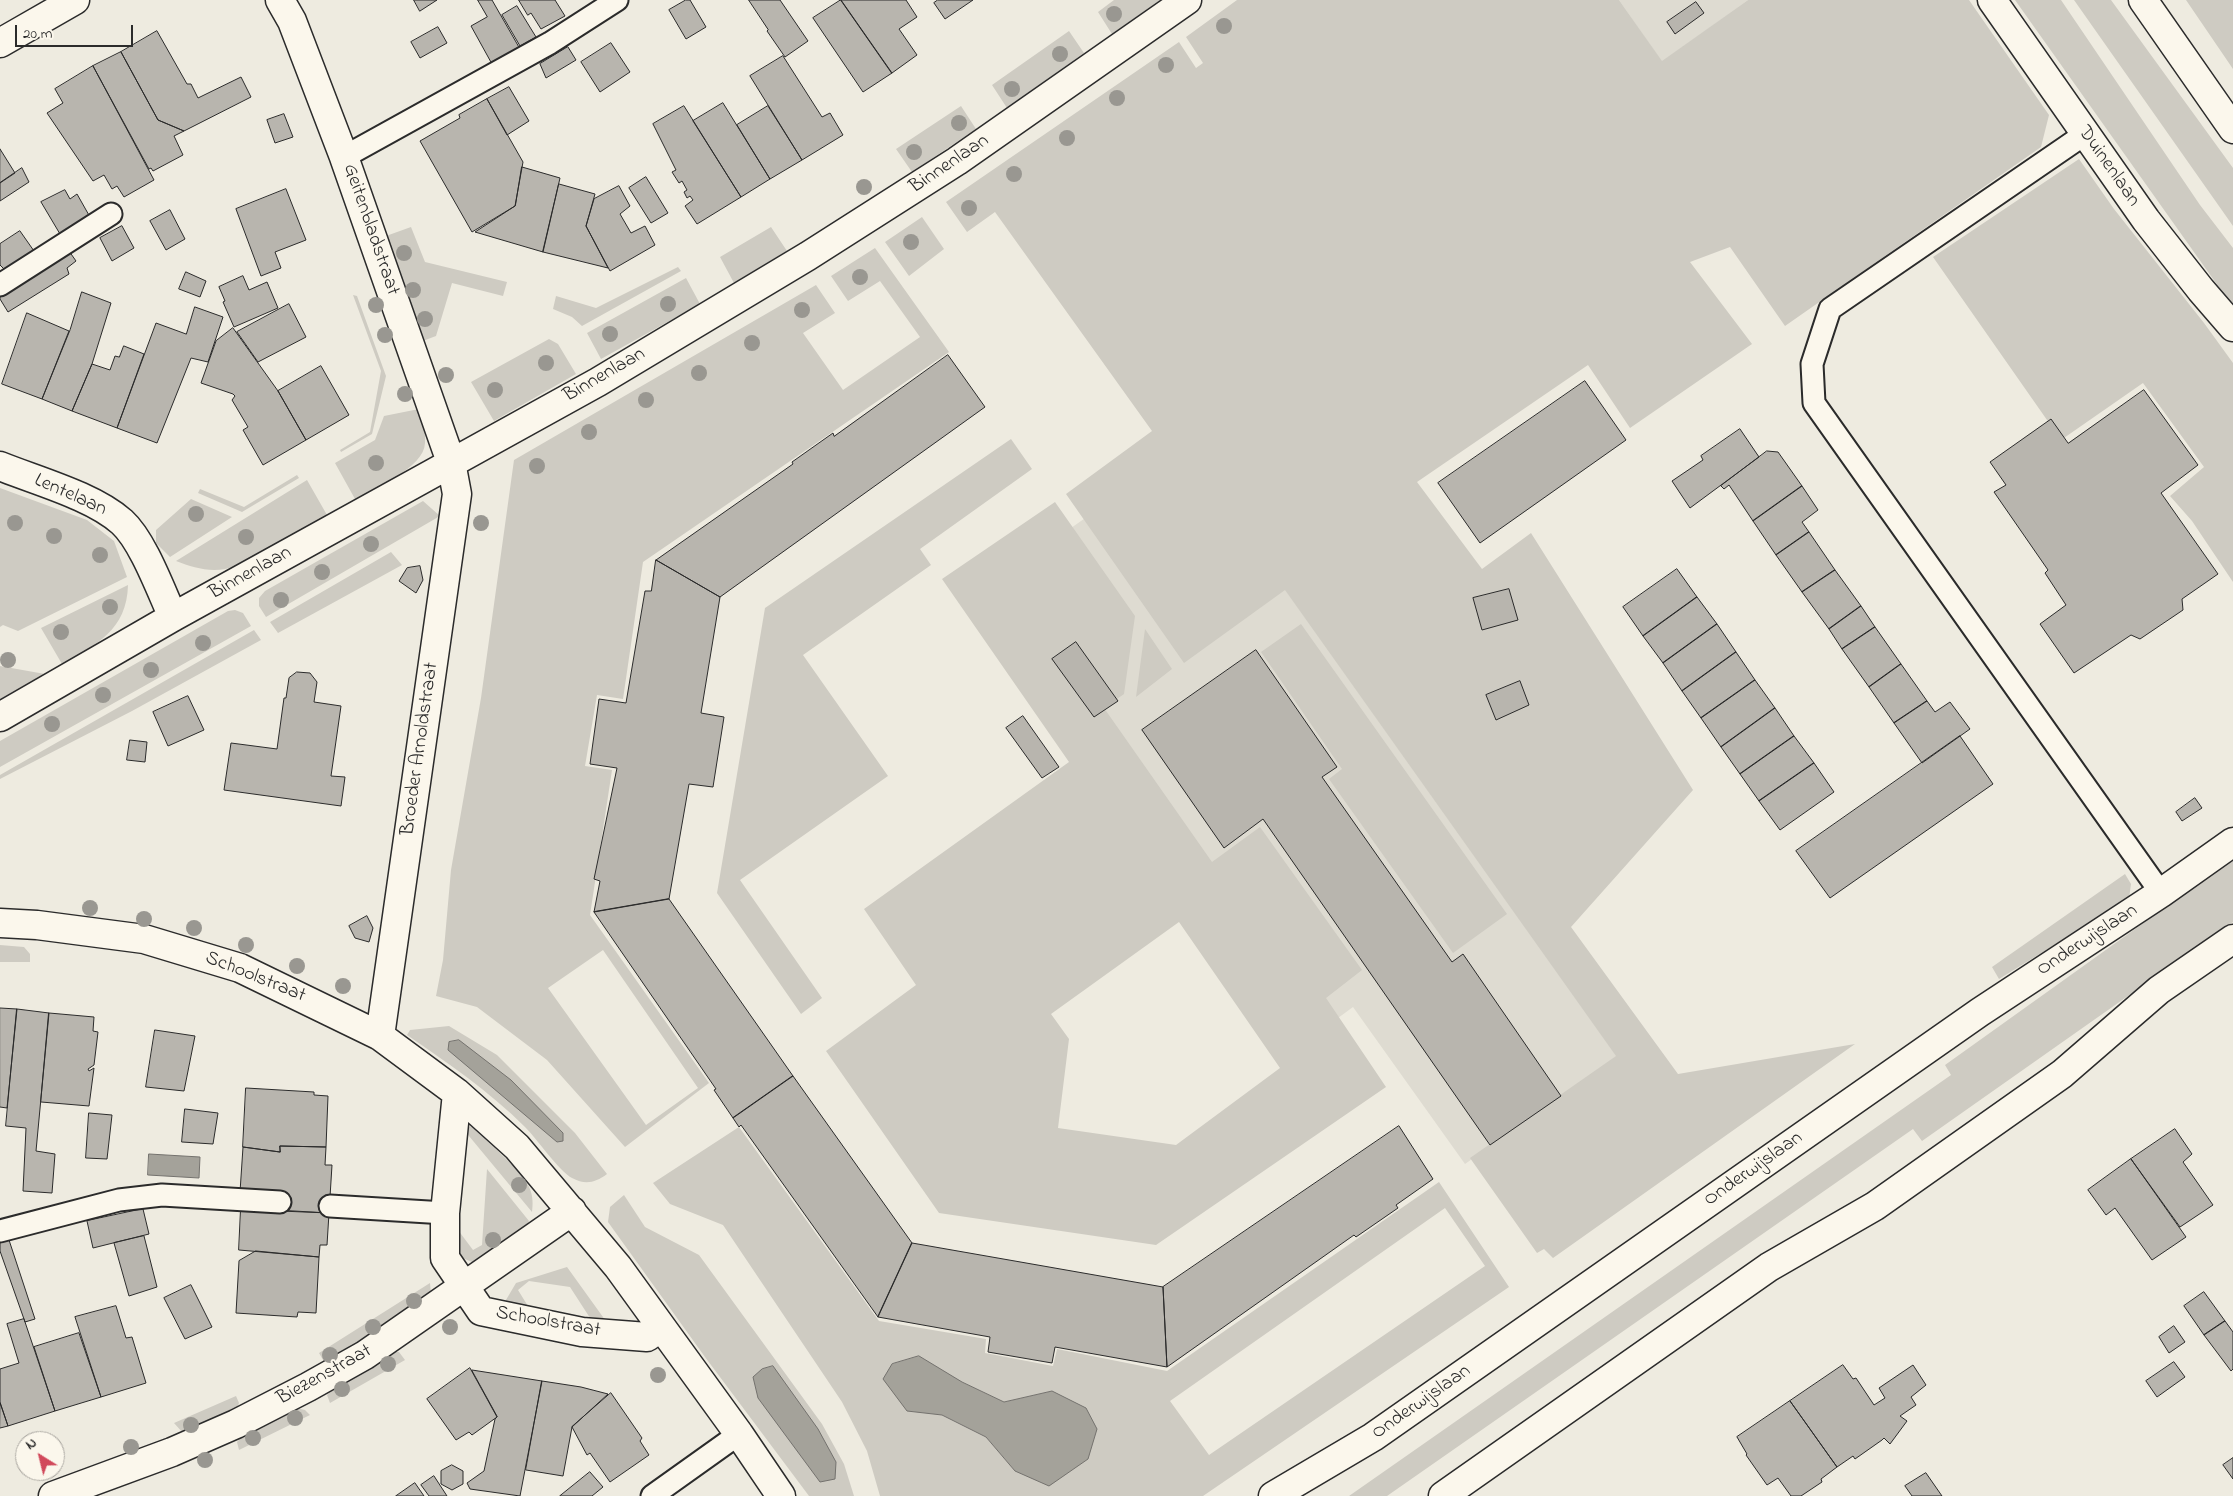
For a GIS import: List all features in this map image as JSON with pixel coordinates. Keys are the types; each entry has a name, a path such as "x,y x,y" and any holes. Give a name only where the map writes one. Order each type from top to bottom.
{"street":[{"path":"0,42 75,0"},
{"name":"Geitenbladstraat","path":"280,0 292,22 344,157 451,462"},
{"name":"Binnenlaan","path":"0,717 173,617 598,382 808,256 918,187 1187,0"},
{"name":"Duinenlaan","path":"1992,0 2146,220 2233,327"},
{"path":"2143,0 2233,129"},
{"name":"Broeder Arnoldstraat","path":"380,1036 457,494 451,462"},
{"name":"Lentelaan","path":"0,466 97,504 123,523 141,548 173,617"},
{"name":"Onderwijslaan","path":"1273,1496 1373,1437 1980,1012 2161,893 2233,842"},
{"name":"Schoolstraat","path":"0,923 36,925 144,939 188,952 240,968 380,1036 457,1093 517,1147 618,1267 739,1434 781,1496"},
{"path":"1443,1496 1769,1267 1875,1206 2062,1074 2159,990 2233,938"},
{"name":"Schoolstraat","path":"457,1093 445,1213 445,1258 481,1311 582,1332 647,1337 661,1327"},
{"name":"Biezenstraat","path":"53,1496 172,1452 236,1424 300,1391 365,1355 572,1211"}],"lane":[{"path":"344,157 550,43 618,0"},
{"path":"2085,134 1830,309 1812,364 1814,403 2161,893"},
{"path":"0,285 111,214"},
{"path":"0,1230 119,1200 162,1195 280,1202"},
{"path":"330,1206 445,1213"},
{"path":"652,1496 739,1434"}],"shaded area":[{"path":"1114,0 1160,0 1112,34 1098,12"},
{"path":"1237,0 1619,0 1662,61 1748,0 1969,0 2049,115 2041,147 1785,326 1730,247 1690,262 1752,344 1630,428 1588,365 1417,482 1482,569 1531,533 1693,790 1571,927 1678,1074 1855,1044 1553,1258 1544,1249 1537,1253 1470,1158 1616,1056 1285,590 1184,663 1066,494 1152,431 995,212 967,232 946,202 1179,42 1196,68 1203,63 1186,37"},
{"path":"1619,0 1748,0 1662,62"},
{"path":"2015,0 2061,0 2200,205 2233,248 2233,307"},
{"path":"2074,0 2111,0 2233,168 2233,226"},
{"path":"2186,0 2233,0 2233,69"},
{"path":"1069,31 1084,53 1007,108 992,85"},
{"path":"961,106 976,129 912,172 896,149"},
{"path":"2079,159 2114,209 2204,323 2233,363 2233,582 2192,521 2170,496 2204,467 2143,383 2061,440 1933,257"},
{"path":"922,217 944,249 909,276 885,242"},
{"path":"411,227 425,262 507,282 503,296 452,283 436,336 420,342 386,236"},
{"path":"771,227 787,251 734,283 720,257"},
{"path":"875,248 949,352 643,562 623,699 597,695 585,766 612,770 590,915 709,1083 625,1147 547,1060 477,1007 436,996 443,960 451,870 481,698 514,460 816,285 835,313 803,333 843,390 920,337 880,281 848,301 831,276","holes":["603,950 698,1088 646,1125 548,988"]},
{"path":"678,267 681,271 582,326 572,317 553,309 556,296 596,308"},
{"path":"686,278 700,304 601,359 587,333"},
{"path":"353,295 357,296 386,376 372,434 341,452 340,450 370,432 381,371"},
{"path":"549,339 558,344 576,374 494,421 471,382"},
{"path":"419,409 425,439 423,452 408,469 355,499 335,463 375,440 384,416"},
{"path":"1011,439 1032,469 920,549 931,565 803,655 888,776 740,880 822,998 801,1014 717,893 765,608"},
{"path":"1185,448 1617,1056 1465,1164 1353,1007 1297,1048 977,594"},
{"path":"297,475 299,478 242,512 198,493 200,489 244,507"},
{"path":"307,480 327,515 236,566 218,570 206,569 176,561"},
{"path":"0,488 87,520 114,541 127,577 18,631 3,625 0,627"},
{"path":"191,499 232,517 170,557 156,543 156,530"},
{"path":"423,501 440,516 266,617 259,606 259,598 265,591"},
{"path":"1055,502 1135,616 1124,694 1104,708 1212,862 1260,827 1362,970 1326,998 1386,1087 1156,1245 939,1213 826,1051 916,985 864,909 1069,762 942,579","holes":["1179,922 1280,1068 1176,1145 1058,1128 1069,1039 1051,1014"]},
{"path":"391,552 402,565 278,633 270,622"},
{"path":"128,585 126,601 116,625 98,643 62,664 41,628"},
{"path":"235,610 243,613 251,626 0,767 0,741 228,611"},
{"path":"1301,624 1507,914 1453,953 1329,779 1342,769 1261,652"},
{"path":"1145,629 1172,669 1136,697"},
{"path":"254,630 261,640 132,711 0,779 0,775"},
{"path":"0,666 45,674 0,700"},
{"path":"2233,859 2233,922 1922,1141 1913,1129 1387,1496 1349,1496 1951,1075 1945,1065"},
{"path":"2125,874 2131,884 2129,899 1999,979 1992,967"},
{"path":"0,945 24,947 30,954 30,962 0,962"},
{"path":"449,1026 497,1055 575,1133 607,1174 590,1182 581,1182 572,1178 561,1169 525,1127 497,1101 407,1035 410,1030"},
{"path":"459,1040 511,1080 563,1133 563,1141 557,1142 448,1050 449,1042"},
{"path":"471,1126 526,1181 532,1195 532,1212 464,1130"},
{"path":"739,1127 879,1321 986,1339 985,1353 1053,1366 1057,1349 1167,1371 1439,1182 1509,1287 1203,1496 880,1496 867,1451 842,1402 723,1225 670,1204 653,1183","holes":["1445,1208 1485,1266 1209,1455 1170,1401","962,1382 1004,1402 1052,1391 1015,1471 986,1437 942,1415"]},
{"path":"149,1154 200,1157 199,1178 148,1175"},
{"path":"487,1169 529,1221 523,1231 478,1261 472,1262 460,1257 455,1246 458,1230 473,1250 482,1245"},
{"path":"624,1195 645,1227 699,1255 822,1424 844,1464 854,1496 809,1496 705,1357 608,1222 610,1207"},
{"path":"567,1267 608,1324 592,1321 570,1287 529,1281 518,1290 531,1311 503,1305 516,1283"},
{"path":"430,1283 431,1294 326,1365 319,1353"},
{"path":"393,1352 399,1352 405,1360 330,1403 327,1395 333,1388"},
{"path":"919,1356 962,1382 1004,1402 1052,1391 1086,1408 1097,1429 1088,1459 1049,1486 1015,1471 986,1437 942,1415 907,1411 883,1379 892,1364"},
{"path":"773,1366 818,1429 836,1462 835,1479 820,1482 758,1398 753,1377 762,1369"},
{"path":"236,1396 239,1403 236,1411 183,1433 174,1423"},
{"path":"296,1408 305,1410 310,1415 239,1450 237,1442 245,1433"}],"building":[{"path":"414,0 437,0 420,11"},
{"path":"478,0 492,0 520,49 492,64 471,26 487,17"},
{"path":"519,0 555,0 565,16 541,29 531,13 528,15"},
{"path":"686,0 690,0 706,27 686,39 669,10"},
{"path":"749,0 780,0 808,41 785,57"},
{"path":"841,0 892,73 863,92 813,18"},
{"path":"841,0 906,0 917,17 899,29 917,55 892,73"},
{"path":"938,0 973,0 945,19 934,3"},
{"path":"1696,2 1704,13 1675,34 1667,22"},
{"path":"517,6 536,37 520,46 502,15"},
{"path":"438,27 447,43 420,58 411,42"},
{"path":"157,31 187,84 191,84 198,98 241,77 251,97 184,131 158,120 121,52"},
{"path":"611,43 630,72 600,92 581,62"},
{"path":"568,47 576,60 546,78 540,64"},
{"path":"121,52 158,120 184,131 174,136 183,155 153,171 151,168 149,169 93,66"},
{"path":"783,56 822,117 830,113 843,135 802,160 750,76"},
{"path":"93,66 154,180 124,197 117,186 112,189 104,175 93,181 47,113 63,103 55,89"},
{"path":"509,87 529,121 507,135 487,99"},
{"path":"487,99 523,162 515,206 472,232 420,141 460,118 459,115"},
{"path":"723,103 770,179 741,197 693,121"},
{"path":"684,106 741,197 697,224 685,206 693,200 690,196 687,198 684,192 687,190 682,181 679,183 672,172 676,170 653,124"},
{"path":"768,106 802,160 770,179 737,125"},
{"path":"284,114 293,137 275,143 267,120"},
{"path":"0,149 15,173 0,183"},
{"path":"522,167 560,178 543,252 475,232 515,206"},
{"path":"22,168 29,182 0,201 0,183"},
{"path":"646,177 668,213 651,223 629,188"},
{"path":"559,184 595,194 586,226 608,268 543,252"},
{"path":"619,186 630,206 620,214 631,233 645,226 655,245 610,271 586,226 594,199"},
{"path":"286,189 306,240 275,252 281,268 261,276 236,209"},
{"path":"65,190 70,199 77,194 90,217 60,234 41,202"},
{"path":"170,210 185,239 166,250 150,221"},
{"path":"122,226 134,248 112,261 100,238"},
{"path":"20,231 34,251 5,270 0,265 0,244"},
{"path":"69,251 76,261 67,268 69,274 8,312 0,299 0,294"},
{"path":"186,272 206,281 200,297 179,289"},
{"path":"243,276 249,290 267,282 278,308 234,327 223,302 225,301 219,287"},
{"path":"82,292 111,303 92,364 72,411 42,399 70,330"},
{"path":"289,304 306,337 258,362 237,332"},
{"path":"195,307 223,317 208,362 191,358 157,443 117,428 156,323 186,334"},
{"path":"27,313 69,331 42,399 2,384"},
{"path":"233,328 278,391 306,440 263,465 243,430 248,427 232,400 235,396 201,383 216,341"},
{"path":"124,346 144,354 117,428 72,411 92,364 110,370 115,356 119,357"},
{"path":"948,355 985,407 720,597 656,560 793,464 792,462 833,433 834,436"},
{"path":"321,366 349,415 306,440 278,391"},
{"path":"1585,381 1626,440 1480,543 1438,483"},
{"path":"2144,390 2198,465 2161,493 2218,574 2182,599 2183,610 2140,639 2131,635 2074,673 2040,624 2066,605 2045,573 2048,570 1994,492 2006,485 1990,462 2051,419 2068,443"},
{"path":"1740,429 1759,457 1690,508 1672,481 1703,460 1701,456"},
{"path":"1767,451 1778,452 1802,486 1753,521 1729,485 1724,489 1721,486"},
{"path":"1802,486 1818,510 1802,522 1809,532 1776,555 1753,521"},
{"path":"1809,532 1835,570 1802,592 1776,555"},
{"path":"656,560 720,597 701,713 724,717 713,787 689,784 669,899 594,912 600,881 594,879 617,768 590,764 599,699 626,703 645,591 651,591"},
{"path":"420,566 423,580 416,593 399,581 407,568"},
{"path":"1677,569 1697,597 1643,636 1623,607"},
{"path":"1835,570 1861,606 1829,629 1802,592"},
{"path":"1509,589 1518,620 1482,630 1473,598"},
{"path":"1697,597 1717,624 1663,663 1643,636"},
{"path":"1861,606 1875,627 1842,649 1829,629"},
{"path":"1717,624 1736,652 1682,691 1663,663"},
{"path":"1875,627 1901,664 1869,687 1842,649"},
{"path":"1076,642 1118,701 1094,717 1052,659"},
{"path":"1256,650 1337,767 1322,777 1452,962 1463,954 1561,1096 1490,1145 1263,819 1224,848 1142,730"},
{"path":"1736,652 1755,680 1701,718 1682,691"},
{"path":"1901,664 1927,701 1894,723 1869,687"},
{"path":"297,672 310,673 317,682 314,702 341,706 331,776 345,777 341,806 224,790 231,743 277,749 284,698 286,698 289,678"},
{"path":"1755,680 1775,708 1721,747 1701,718"},
{"path":"1520,681 1529,705 1496,720 1486,695"},
{"path":"188,696 204,730 168,746 153,712"},
{"path":"1927,701 1935,712 1950,702 1970,729 1922,763 1894,723"},
{"path":"1775,708 1794,736 1740,774 1721,747"},
{"path":"1023,716 1059,767 1042,778 1006,728"},
{"path":"1794,736 1814,763 1759,801 1740,774"},
{"path":"1960,736 1993,784 1830,898 1796,851"},
{"path":"130,740 147,742 145,762 127,760"},
{"path":"1814,763 1834,792 1780,830 1759,801"},
{"path":"2195,798 2202,808 2182,821 2176,812"},
{"path":"669,899 793,1076 733,1118 714,1090 716,1089 594,912"},
{"path":"367,916 373,928 369,942 355,938 349,926"},
{"path":"0,1008 17,1009 7,1108 0,1107"},
{"path":"17,1009 49,1013 36,1151 55,1154 52,1193 23,1191 26,1128 6,1126"},
{"path":"49,1013 94,1017 93,1031 98,1032 94,1065 88,1069 89,1071 94,1068 89,1106 41,1102"},
{"path":"155,1030 195,1036 184,1091 146,1087"},
{"path":"793,1076 912,1243 878,1317 741,1125 739,1127 733,1118"},
{"path":"246,1088 314,1092 314,1095 328,1096 326,1147 280,1146 280,1152 243,1147"},
{"path":"185,1109 218,1113 213,1144 182,1142"},
{"path":"89,1113 112,1115 107,1159 86,1158"},
{"path":"1399,1126 1433,1179 1396,1205 1398,1208 1356,1237 1354,1235 1167,1367 1163,1287"},
{"path":"2175,1129 2192,1154 2183,1162 2213,1205 2180,1227 2131,1159"},
{"path":"280,1146 326,1147 325,1165 332,1165 329,1213 280,1211 240,1192 243,1147 280,1152"},
{"path":"2131,1159 2186,1237 2152,1260 2115,1208 2106,1215 2088,1190"},
{"path":"241,1208 329,1213 327,1245 320,1245 319,1257 239,1250"},
{"path":"143,1209 149,1234 93,1248 87,1221"},
{"path":"144,1236 157,1287 129,1296 114,1243"},
{"path":"9,1240 35,1319 25,1322 0,1251 0,1243"},
{"path":"912,1243 1163,1287 1167,1367 1055,1347 1052,1363 988,1352 990,1337 878,1317"},
{"path":"256,1251 319,1257 316,1313 298,1312 297,1317 236,1313 239,1261"},
{"path":"191,1285 212,1327 185,1339 164,1298"},
{"path":"2204,1292 2225,1321 2204,1335 2184,1306"},
{"path":"116,1306 126,1338 132,1337 146,1383 101,1397 75,1317"},
{"path":"24,1319 55,1411 8,1426 0,1402 0,1369 19,1363 7,1324"},
{"path":"2225,1321 2233,1332 2233,1369 2231,1371 2204,1335"},
{"path":"2174,1326 2185,1342 2169,1353 2159,1337"},
{"path":"79,1333 101,1397 55,1411 34,1347"},
{"path":"2174,1362 2185,1377 2157,1397 2146,1381"},
{"path":"1843,1365 1853,1379 1856,1378 1874,1405 1885,1398 1879,1388 1913,1365 1926,1385 1911,1397 1916,1405 1900,1416 1907,1421 1890,1444 1884,1438 1855,1459 1853,1456 1837,1467 1790,1401"},
{"path":"470,1368 497,1417 472,1435 469,1432 456,1440 427,1399"},
{"path":"472,1370 542,1381 520,1496 470,1489 467,1483 484,1471 497,1417"},
{"path":"542,1381 581,1387 608,1394 572,1427 563,1476 526,1470"},
{"path":"611,1393 642,1438 640,1441 649,1455 610,1482 590,1453 587,1455 572,1427"},
{"path":"1790,1401 1837,1467 1821,1479 1822,1482 1801,1496 1791,1496 1778,1478 1767,1485 1746,1455 1737,1437"},
{"path":"0,1403 8,1426 0,1428"},
{"path":"2233,1458 2233,1479 2223,1465"},
{"path":"452,1465 463,1471 463,1484 452,1490 441,1484 441,1471"},
{"path":"590,1472 603,1487 592,1496 560,1496"},
{"path":"1926,1473 1942,1496 1912,1496 1905,1486"},
{"path":"434,1476 447,1496 429,1496 421,1485"},
{"path":"415,1483 424,1496 396,1496"}]}
